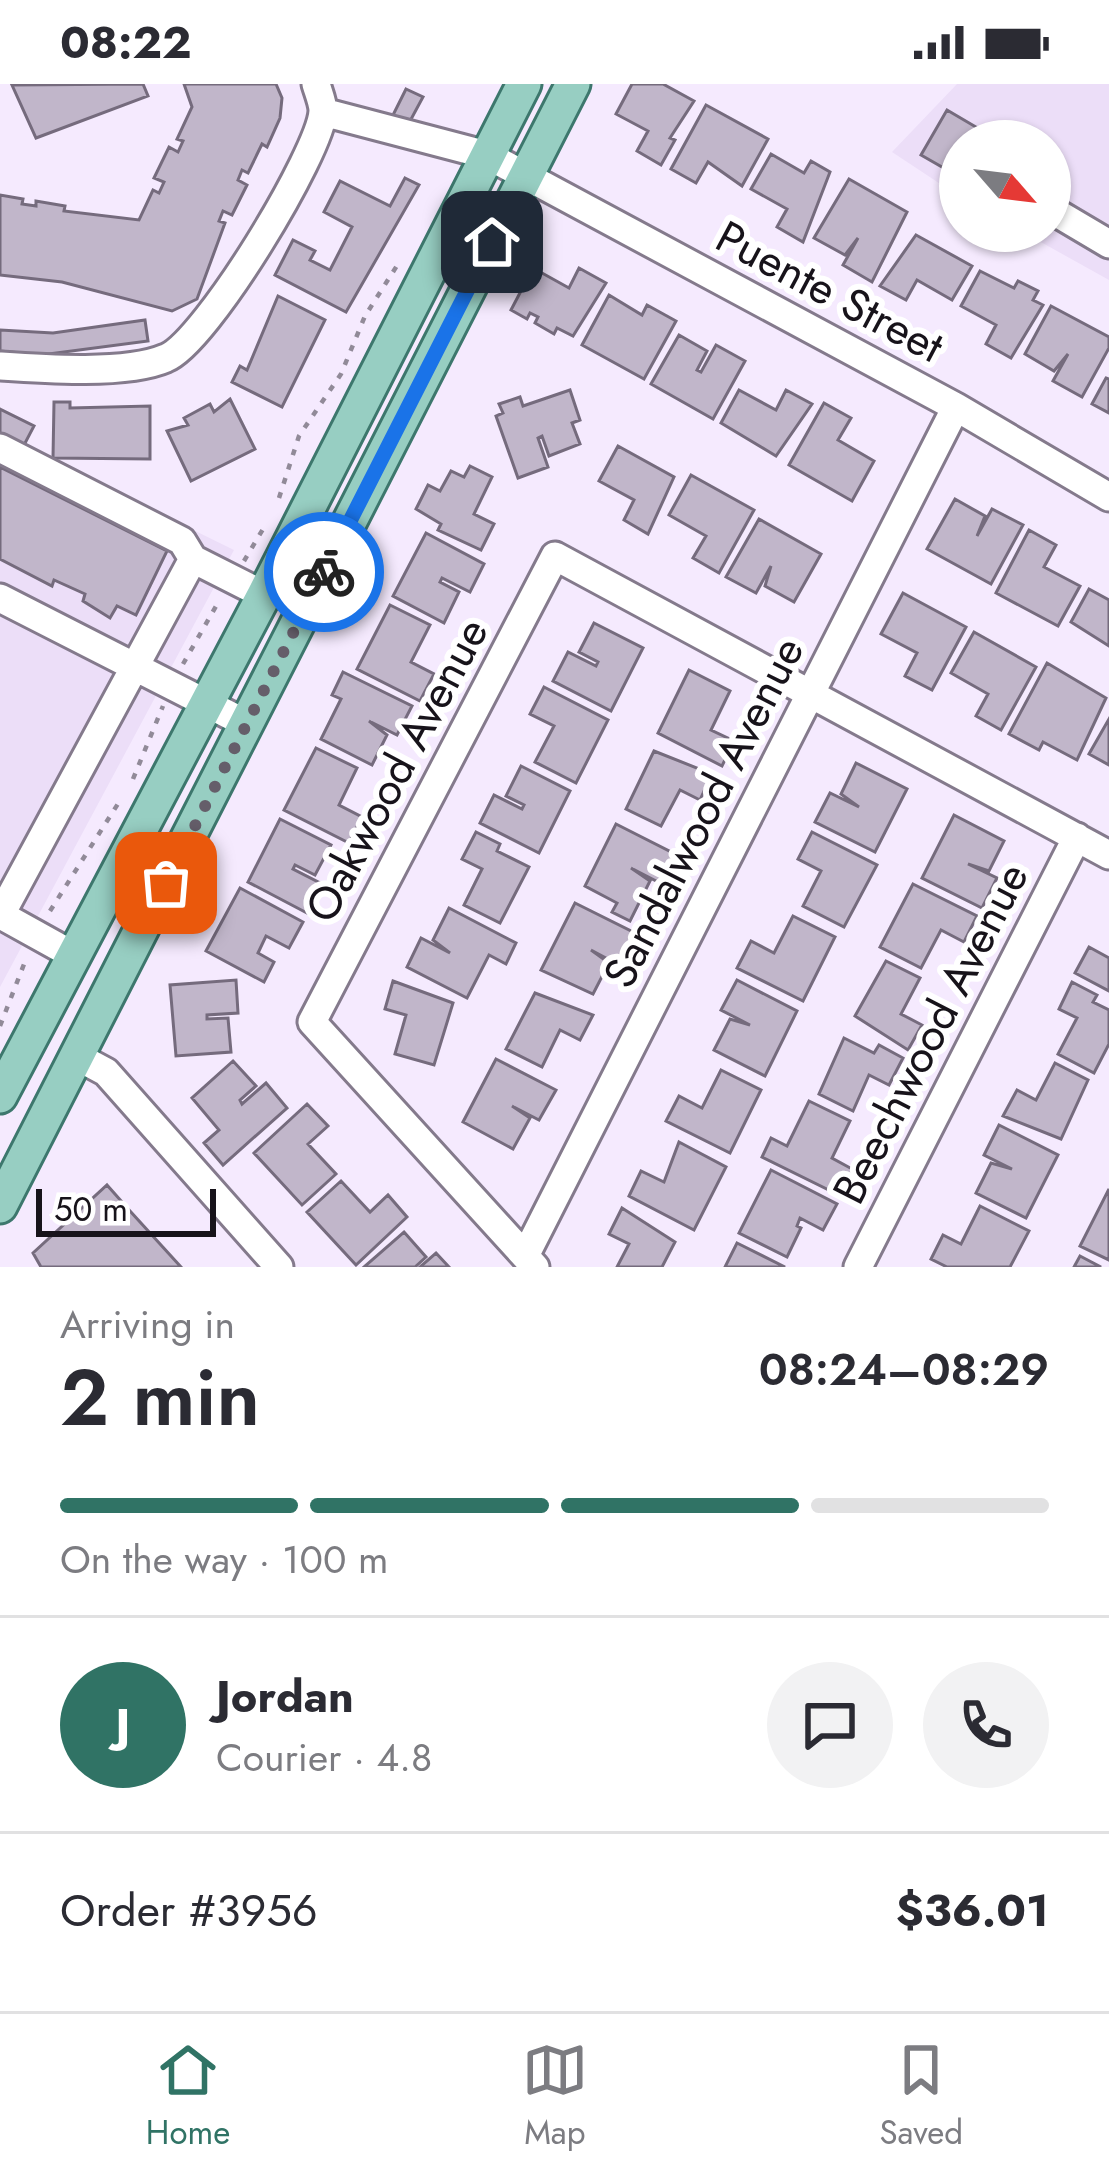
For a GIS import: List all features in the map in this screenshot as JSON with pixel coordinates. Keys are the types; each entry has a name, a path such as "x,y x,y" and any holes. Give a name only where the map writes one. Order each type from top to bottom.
{"main road":[{"path":"0,1206 247,724 507,165 524,84"},
{"path":"0,1096 264,596 507,165 573,84"}],"street":[{"path":"0,366 73,370 168,358 225,303 277,212 323,112 316,84"},
{"name":"Puente Street","path":"323,112 507,165 956,406 1109,496"},
{"path":"1071,221 1109,244"},
{"name":"Sandalwood Avenue","path":"530,1262 956,406"},
{"path":"0,448 182,541 193,559 264,596"},
{"name":"Oakwood Avenue","path":"530,1262 312,1022 555,556 810,694"},
{"path":"74,955 0,915 193,559"},
{"path":"0,598 247,724"},
{"path":"810,694 1109,855"},
{"name":"Beechwood Avenue","path":"858,1267 1077,837"},
{"path":"78,1057 106,1072 279,1267"}],"shaded area":[{"path":"957,84 1109,84 1109,280 1059,252 1071,252 1071,120 939,120 939,183 892,152"},
{"path":"0,435 234,550 0,987"}],"building":[{"path":"143,84 148,96 36,138 12,85"},
{"path":"184,84 276,84 282,98 280,118 267,147 262,144 248,173 242,170 238,180 247,185 232,215 223,211 219,221 225,223 197,299 172,311 62,282 0,275 0,195 23,199 22,204 36,206 36,201 65,206 64,211 139,220 153,190 159,193 164,182 154,178 169,147 178,152 183,141 177,139 192,107"},
{"path":"632,84 663,84 694,101 670,138 675,140 661,165 637,151 648,131 616,114"},
{"path":"406,89 423,97 409,123 393,115"},
{"path":"706,105 768,139 742,186 708,162 696,183 671,169"},
{"path":"947,110 964,120 941,120"},
{"path":"939,124 939,165 921,155"},
{"path":"771,154 804,173 811,161 830,172 803,242 777,227 787,209 751,189"},
{"path":"405,178 419,185 346,312 275,275 293,240 315,251 310,260 330,270 352,227 324,212 340,181 390,206"},
{"path":"849,179 907,212 872,282 843,265 858,238 845,255 814,238"},
{"path":"916,235 939,252 972,266 952,300 917,280 906,300 880,286"},
{"path":"533,268 569,288 579,268 606,283 573,336 557,328 554,334 535,323 538,317 530,313 527,319 511,310"},
{"path":"980,271 1014,288 1018,281 1038,291 1033,300 1043,305 1011,358 986,344 996,325 961,306"},
{"path":"609,295 642,315 647,305 676,321 644,379 582,345"},
{"path":"278,296 325,320 282,407 232,382 240,366 247,370"},
{"path":"1051,306 1109,337 1109,348 1082,397 1053,381 1068,354 1054,371 1025,354"},
{"path":"145,320 148,341 41,355 0,351 0,330 53,333"},
{"path":"679,335 707,351 697,370 701,372 716,345 745,361 713,419 651,384"},
{"path":"1109,379 1109,413 1092,404"},
{"path":"570,390 580,420 572,423 580,444 549,456 542,436 538,438 548,467 518,478 496,416 503,413 499,404 520,397 523,406"},
{"path":"739,390 776,410 786,390 812,404 776,456 721,423"},
{"path":"230,399 255,449 191,481 167,431 188,425 184,418 210,404 214,412"},
{"path":"54,402 70,402 70,408 150,406 150,459 53,458"},
{"path":"824,403 851,418 838,440 874,461 852,501 789,465"},
{"path":"0,409 34,426 23,447 0,435"},
{"path":"618,446 674,477 648,534 624,520 634,500 599,481"},
{"path":"470,466 492,477 474,514 494,524 481,550 438,530 441,524 416,509 428,485 440,491 451,471 464,477"},
{"path":"0,467 167,551 136,615 117,606 110,618 83,601 85,594 54,580 52,586 0,559"},
{"path":"691,475 754,510 719,573 693,558 706,536 669,515"},
{"path":"955,499 985,516 977,536 992,509 1023,525 991,584 927,549"},
{"path":"759,519 821,554 794,602 765,586 771,566 756,593 726,577"},
{"path":"1029,530 1056,545 1044,567 1080,586 1058,626 996,593"},
{"path":"426,533 484,564 470,592 442,578 440,582 459,592 444,623 393,596"},
{"path":"1089,589 1109,600 1109,646 1071,622"},
{"path":"903,593 966,627 932,690 905,676 917,653 881,634"},
{"path":"390,605 430,625 411,662 434,674 420,701 357,669"},
{"path":"594,623 643,648 611,711 553,681 568,652 596,666 598,662 579,652"},
{"path":"974,632 1036,667 1001,730 976,716 988,694 951,673"},
{"path":"1047,663 1106,698 1077,760 1043,742 1039,750 1009,734"},
{"path":"689,670 730,691 711,730 734,741 722,766 658,733"},
{"path":"343,672 412,706 397,735 369,721 387,735 372,765 321,739 341,699 332,695"},
{"path":"544,687 608,720 576,783 535,762 554,726 530,714"},
{"path":"1109,719 1109,765 1089,754"},
{"path":"316,748 357,768 339,805 362,817 349,843 284,810"},
{"path":"654,751 712,774 700,800 680,790 661,826 626,809"},
{"path":"856,763 907,789 875,852 815,822 830,793 859,807 841,794"},
{"path":"521,766 570,791 539,853 480,823 494,795 522,809 524,805 506,796"},
{"path":"954,815 1004,841 989,871 968,864 997,878 982,908 922,878"},
{"path":"280,819 331,845 315,875 295,865 293,869 322,884 307,913 248,882"},
{"path":"616,824 675,854 660,883 631,868 650,881 630,921 612,912 617,903 585,886"},
{"path":"476,832 500,844 497,851 529,867 500,923 464,905 482,869 462,859"},
{"path":"812,832 877,865 844,927 803,906 821,871 798,859"},
{"path":"913,884 977,916 964,942 941,930 921,968 880,947"},
{"path":"240,888 303,922 289,948 266,936 258,953 274,962 264,982 206,951"},
{"path":"575,903 635,933 619,965 591,950 609,963 593,994 541,970"},
{"path":"449,908 516,943 506,964 489,955 467,998 407,967 421,938 450,953 433,940"},
{"path":"793,916 835,937 803,1001 737,968 751,941 774,953"},
{"path":"1089,947 1109,958 1109,991 1075,973"},
{"path":"886,961 920,978 901,1014 922,1025 908,1050 855,1016"},
{"path":"236,980 238,1013 207,1015 207,1019 228,1018 231,1052 176,1056 170,985"},
{"path":"737,980 797,1011 765,1076 714,1050 730,1019 750,1025 721,1010"},
{"path":"393,981 453,1003 434,1065 395,1054 406,1015 385,1009"},
{"path":"1072,982 1097,995 1093,1002 1109,1010 1109,1044 1094,1073 1058,1054 1077,1018 1059,1009"},
{"path":"535,993 593,1015 580,1040 560,1030 542,1067 506,1049"},
{"path":"844,1038 874,1053 879,1045 903,1058 889,1085 869,1075 853,1111 819,1094"},
{"path":"496,1059 556,1090 539,1120 512,1106 530,1118 513,1149 463,1122"},
{"path":"233,1061 256,1086 240,1100 242,1104 266,1083 287,1108 223,1165 204,1143 219,1130 192,1098"},
{"path":"1055,1063 1088,1080 1061,1139 1003,1116 1017,1090 1036,1100"},
{"path":"721,1070 761,1090 730,1153 666,1121 679,1096 702,1108"},
{"path":"809,1101 850,1121 832,1158 854,1170 841,1196 762,1157 771,1138 787,1146"},
{"path":"307,1104 328,1126 308,1144 336,1174 302,1205 254,1153"},
{"path":"999,1125 1058,1155 1026,1218 976,1193 991,1163 1012,1169 984,1155"},
{"path":"679,1142 726,1167 694,1230 629,1196 641,1171 664,1182"},
{"path":"771,1170 837,1204 823,1230 800,1218 797,1226 801,1228 787,1257 739,1233"},
{"path":"341,1181 370,1212 388,1195 407,1217 356,1265 307,1212"},
{"path":"107,1185 181,1267 41,1267 33,1253"},
{"path":"1109,1189 1109,1260 1080,1246"},
{"path":"980,1206 1029,1231 1010,1267 947,1267 931,1259 943,1235 961,1244"},
{"path":"622,1208 675,1242 662,1267 617,1267 629,1244 609,1234"},
{"path":"404,1232 426,1257 415,1267 364,1267"},
{"path":"737,1243 785,1267 725,1267"},
{"path":"436,1253 449,1267 420,1267"},
{"path":"1080,1256 1101,1267 1074,1267"}],"way so far":[{"path":"166,883 324,572"}],"route":[{"path":"324,572 492,242"}]}
